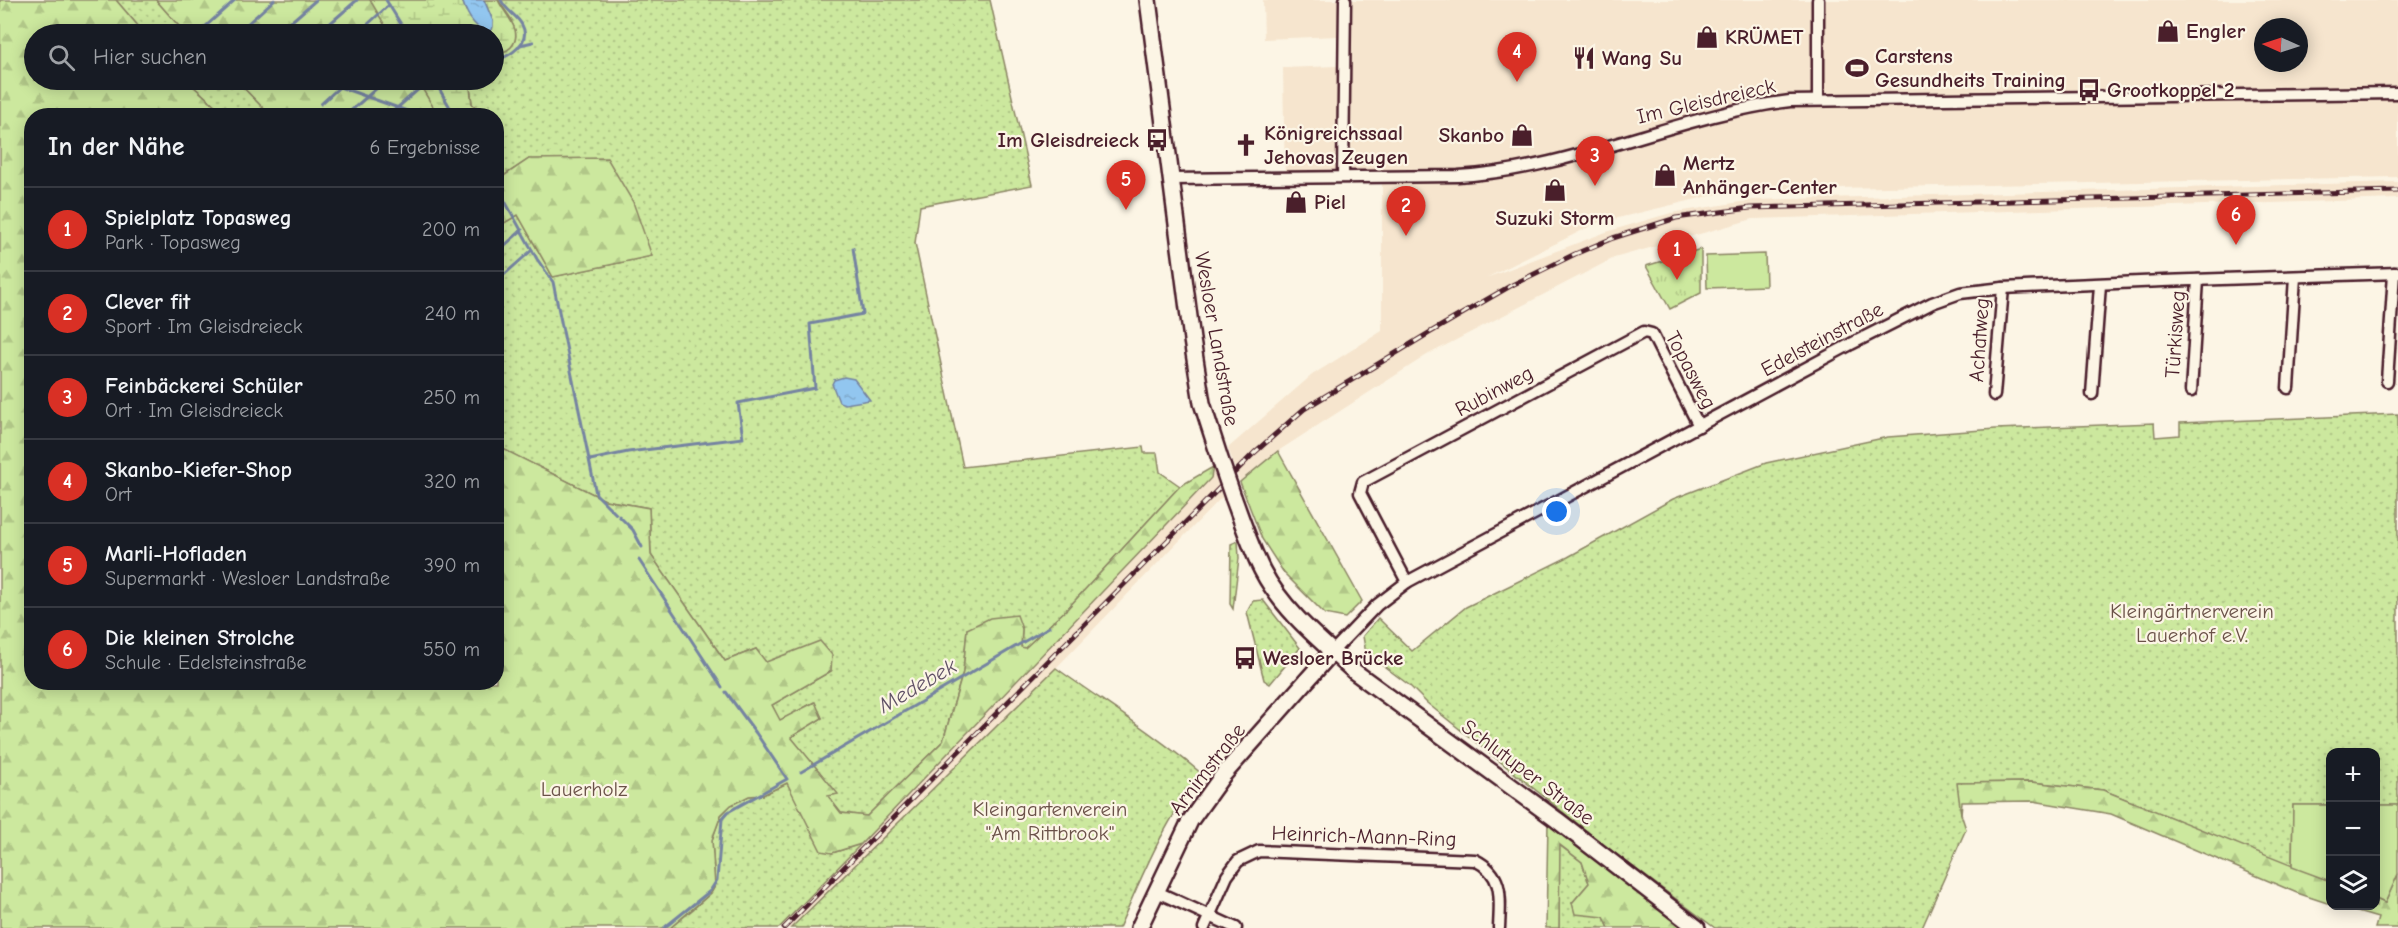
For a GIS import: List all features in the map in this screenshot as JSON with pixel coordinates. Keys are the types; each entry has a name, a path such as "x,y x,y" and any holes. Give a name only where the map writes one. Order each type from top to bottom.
{"main road":[{"name":"Wesloer Landstraße","path":"1148,0 1203,403 1233,496 1263,571 1281,599 1332,652"},
{"name":"Arnimstraße","path":"1139,928 1190,821 1223,775 1332,652"},
{"name":"Schlutuper Straße","path":"1332,652 1355,672 1539,807 1697,928"}],"street":[{"path":"1343,176 1345,0"},
{"path":"1818,0 1818,100"},
{"name":"Im Gleisdreieck","path":"1171,179 1458,176 1516,170 1726,113 1763,105 1818,100 1898,101 2398,93"},
{"path":"2387,381 2396,273"},
{"name":"Edelsteinstraße","path":"1332,652 1377,605 1407,582 1932,303 1960,293 2003,288 2396,273"},
{"path":"2288,388 2295,277"},
{"name":"Türkisweg","path":"2191,391 2198,280"},
{"path":"2091,394 2100,285"},
{"name":"Achatweg","path":"1994,395 2003,288"},
{"name":"Rubinweg","path":"1407,582 1360,493 1363,482 1644,332 1649,332"},
{"name":"Topasweg","path":"1649,332 1699,426"},
{"name":"Heinrich-Mann-Ring","path":"1204,928 1227,876 1238,861 1259,851 1475,860 1486,866 1496,878 1500,902 1499,928"},
{"path":"1155,891 1236,928"}],"shaded area":[{"path":"1263,0 2398,0 2398,177 1734,190 1597,223 1486,278 1606,232 1671,213 1753,200 2398,182 2398,199 1753,219 1614,258 1427,355 1278,451 1240,482 1228,448 1312,375 1382,331 1382,184 1285,184 1283,68 1337,66 1338,36 1264,39"},
{"path":"1213,467 1222,497 1056,668 791,928 779,928 1211,478"}],"green space":[{"name":"Lauerholz","path":"0,0 116,0 136,24 24,24 24,90 197,90 218,108 24,108 24,690 504,690 504,450 605,500 649,508 651,555 725,661 756,649 766,662 820,641 832,655 831,671 772,705 780,720 815,702 822,718 791,737 838,794 828,796 841,813 867,816 943,741 963,672 967,629 990,618 1017,615 1022,629 1021,647 1025,648 1068,608 1180,486 1213,467 1211,478 861,844 832,853 821,851 787,783 763,795 749,796 731,805 721,815 712,840 715,886 711,893 670,928 0,928"},
{"path":"116,0 156,0 177,24 136,24"},
{"path":"156,0 462,0 466,11 493,21 484,0 498,0 512,23 516,35 511,47 504,51 504,24 177,24"},
{"path":"370,0 462,0 466,11 493,21 484,0 498,0 512,23 516,35 511,47 504,52 504,24 384,24"},
{"path":"498,0 990,0 1032,185 920,206 915,243 963,467 1143,447 1144,453 1157,453 1160,472 1180,486 1068,608 1025,648 1021,648 1022,629 967,629 963,672 943,741 867,816 841,813 827,796 837,794 791,737 822,718 814,702 780,721 772,705 831,671 765,663 756,649 725,661 651,555 649,508 605,500 504,450 504,223 518,215 553,277 651,256 529,159 504,175 504,108 477,108 472,104 470,90 504,90 504,39 512,20"},
{"path":"197,90 246,90 263,108 218,108"},
{"path":"246,90 470,90 472,104 477,108 263,108"},
{"path":"423,90 470,90 472,104 477,108 434,108"},
{"path":"607,158 633,202 652,256 553,277 518,215 504,223 504,176 529,159"},
{"path":"1701,249 1701,293 1670,309 1646,266"},
{"path":"1765,254 1766,286 1707,288 1706,256"},
{"name":"Kleingärtnerverein Lauerhof e.V.","path":"2398,414 2398,805 2380,805 2380,748 2326,748 2326,805 2293,805 2292,867 2103,790 2031,782 1958,783 1961,814 1966,829 1922,928 1715,928 1608,848 1427,703 1409,685 1369,655 1365,648 1363,636 1378,618 1412,651 1466,607 1568,557 1673,499 1766,463 1888,437 1996,429 2154,423 2155,437 2180,435 2180,423"},
{"path":"1278,451 1362,601 1345,618 1325,614 1284,573 1262,539 1240,482"},
{"path":"1238,541 1239,558 1233,609 1230,604 1231,544"},
{"path":"1263,600 1300,648 1270,684 1264,680 1247,612 1253,601"},
{"name":"Kleingartenverein \"Am Rittbrook\"","path":"1056,668 1149,733 1202,774 1165,829 1119,928 791,928"},
{"path":"2031,782 2103,790 2326,879 2326,903 2297,893 2111,814 2033,801 1962,802 1961,814 1957,783"},
{"path":"787,783 832,853 861,844 779,928 670,928 711,893 715,886 712,840 721,815 731,805 749,796 763,795"},
{"path":"2293,805 2326,805 2326,880 2292,867"},
{"path":"2380,805 2398,805 2398,874 2385,903 2380,901"},
{"path":"1548,822 1685,928 1609,928 1604,917 1575,914 1572,903 1589,883 1582,862 1560,845 1559,928 1546,928"},
{"path":"1559,845 1582,862 1589,883 1572,903 1604,917 1609,928 1559,928"},
{"path":"2398,874 2398,928 2375,928 2378,918 2351,910 2380,910 2380,901 2385,903"}],"water":[{"path":"462,0 484,0 493,24 475,24 468,15"},
{"path":"844,377 854,379 870,400 845,404 839,402 832,384 834,380"}],"waterway":[{"path":"208,24 235,0"},
{"path":"247,24 274,0"},
{"path":"288,24 316,0"},
{"path":"329,24 357,0"},
{"path":"386,0 401,24"},
{"path":"501,0 517,18 524,32 524,38 517,48 504,57"},
{"path":"368,24 389,5"},
{"path":"520,45 533,42"},
{"path":"321,104 336,90"},
{"path":"348,90 399,108"},
{"path":"354,108 375,90"},
{"path":"397,108 418,90"},
{"path":"440,90 450,108"},
{"path":"504,199 537,259 553,282 596,494 616,514"},
{"path":"504,246 522,230"},
{"path":"590,460 628,452 743,438 738,403 815,388 810,324 863,314 853,248"},
{"path":"504,275 532,250"},
{"path":"619,516 633,530 642,547"},
{"path":"639,560 722,687"},
{"name":"Medebek","path":"801,772 1049,627"},
{"name":"Medebek","path":"664,928 710,891 717,880 722,819 728,812 787,779 726,692"}],"railway":[{"path":"784,928 1254,453 1304,409 1512,285 1575,254 1613,238 1676,218 1750,208 2398,191"}],"place":[{"name":"Engler","path":"2168,31"},
{"name":"KRÜMET","path":"1707,37"},
{"name":"Wang Su","path":"1584,58"},
{"name":"Carstens Gesundheits Training","path":"1857,68"},
{"name":"Skanbo-Kiefer-Shop","path":"1517,82"},
{"name":"Grootkoppel 2","path":"2089,90"},
{"name":"Skanbo","path":"1522,135"},
{"name":"Im Gleisdreieck","path":"1157,140"},
{"name":"Königreichssaal Jehovas Zeugen","path":"1246,145"},
{"name":"Mertz Anhänger-Center","path":"1665,175"},
{"name":"Feinbäckerei Schüler","path":"1595,186"},
{"name":"Suzuki Storm","path":"1555,190"},
{"name":"Piel","path":"1296,202"},
{"name":"Marli-Hofladen","path":"1126,210"},
{"name":"Clever fit","path":"1406,236"},
{"name":"Die kleinen Strolche","path":"2236,245"},
{"name":"Spielplatz Topasweg","path":"1677,280"},
{"name":"Wesloer Brücke","path":"1245,658"}]}
